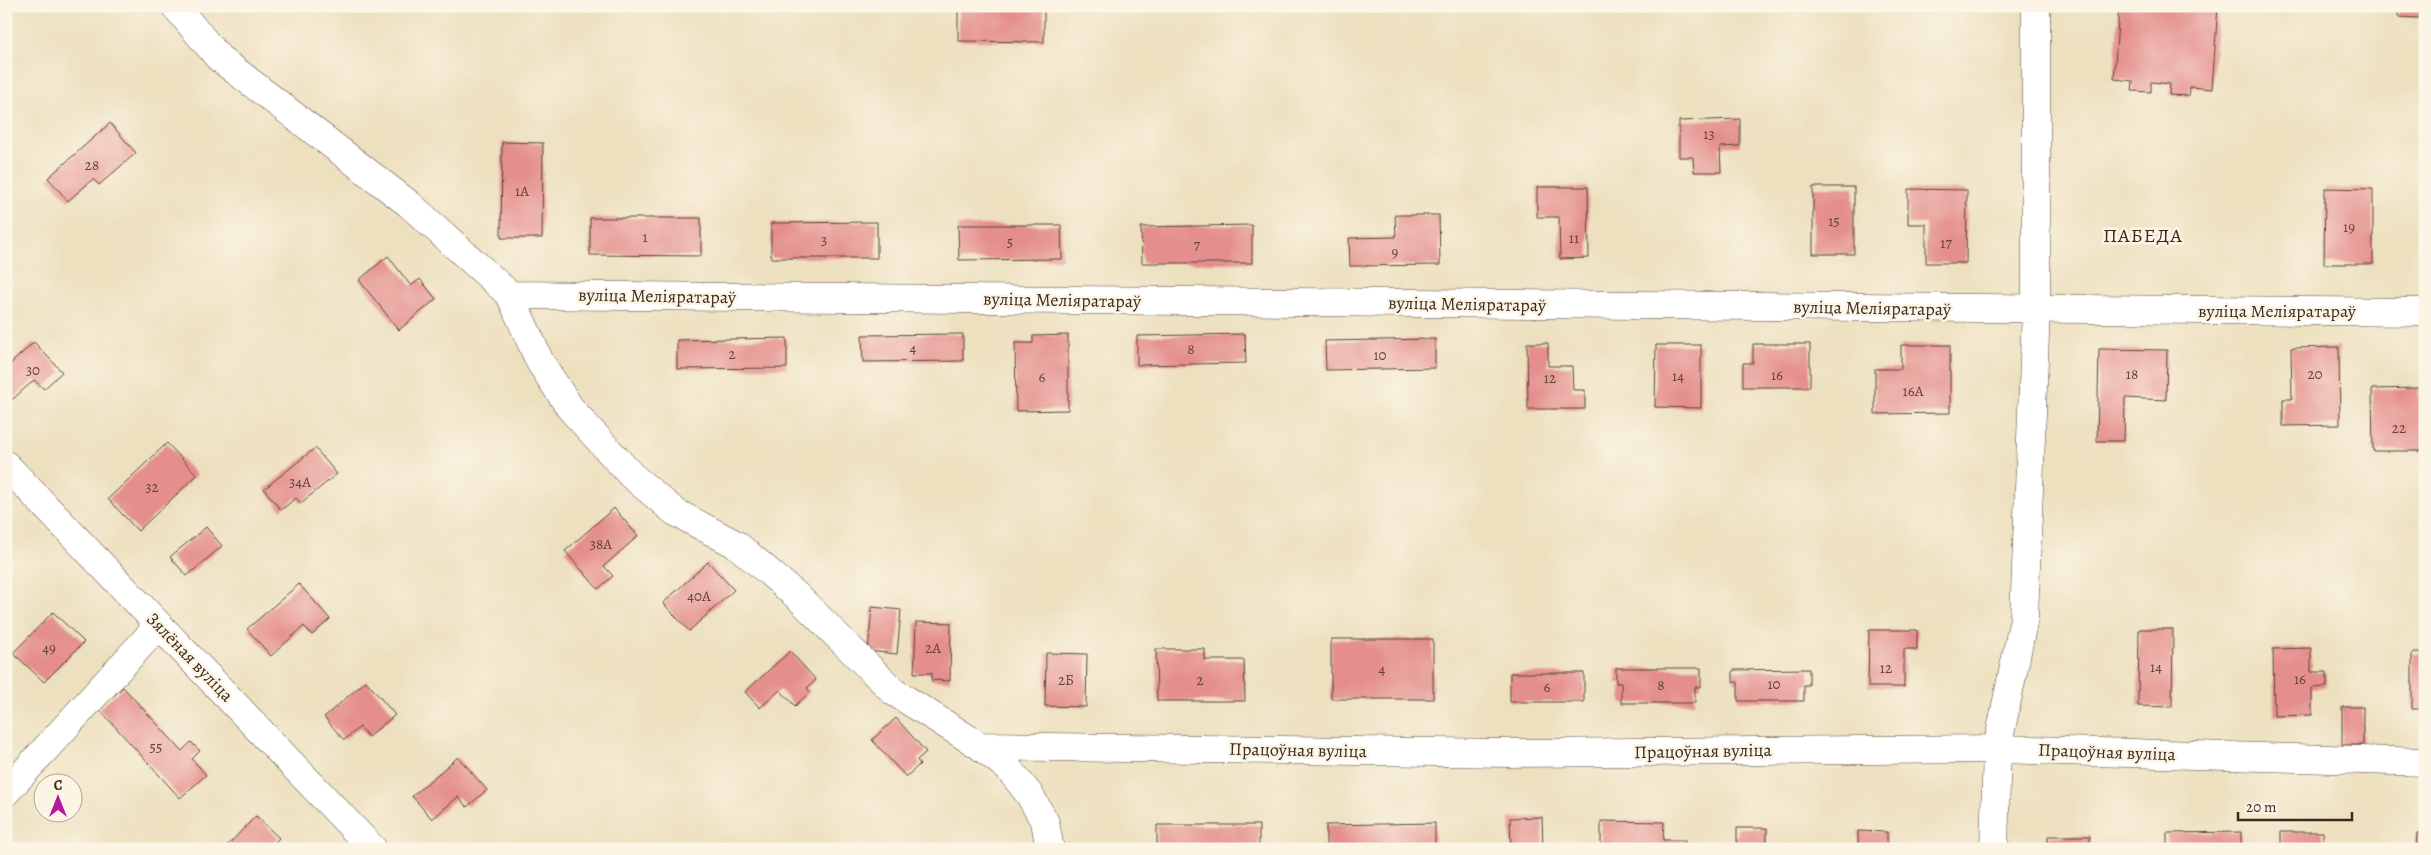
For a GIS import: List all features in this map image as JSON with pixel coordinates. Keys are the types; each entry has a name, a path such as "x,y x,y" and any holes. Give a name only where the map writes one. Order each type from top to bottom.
{"street":[{"path":"175,6 219,58 409,204 510,295 540,362 570,408 631,475 675,512 737,545 797,596 894,692 980,746 1008,768 1029,794 1045,822 1050,849"},
{"path":"1994,849 1997,749 2024,618 2036,309 2036,6"},
{"name":"вуліца Меліяратараў","path":"510,295 2425,312"},
{"name":"Зялёная вуліца","path":"6,465 373,849"},
{"path":"6,792 159,625"},
{"name":"Працоўная вуліца","path":"980,746 1511,753 1997,749 2425,762"}],"building":[{"path":"958,6 1044,6 1044,42 958,41"},
{"path":"2119,6 2218,6 2212,89 2190,87 2189,96 2169,95 2170,84 2151,82 2151,92 2132,91 2133,81 2114,79"},
{"path":"2398,6 2419,6 2419,18 2398,17"},
{"path":"1740,119 1740,146 1720,147 1721,172 1694,172 1693,157 1679,157 1679,121"},
{"path":"110,123 136,153 99,185 93,179 68,201 48,178"},
{"path":"502,142 543,143 542,238 501,238"},
{"path":"1537,187 1588,187 1589,258 1560,259 1559,217 1537,217"},
{"path":"1813,187 1854,187 1854,254 1813,254"},
{"path":"2325,188 2373,189 2373,264 2324,264"},
{"path":"1908,189 1967,190 1966,263 1926,263 1926,224 1908,224"},
{"path":"1395,215 1439,215 1440,265 1350,266 1349,238 1396,237"},
{"path":"590,218 701,218 701,256 590,255"},
{"path":"877,222 877,258 771,258 771,223"},
{"path":"958,225 1061,225 1062,259 959,260"},
{"path":"1252,225 1252,263 1142,263 1141,227"},
{"path":"388,256 411,286 420,279 436,299 399,330 359,280"},
{"path":"963,334 963,361 863,362 862,335"},
{"path":"1245,334 1246,363 1137,365 1137,336"},
{"path":"1068,335 1068,410 1016,411 1015,343 1033,343 1033,336"},
{"path":"787,338 787,368 677,369 677,340"},
{"path":"1435,339 1435,368 1326,370 1325,341"},
{"path":"34,342 62,372 44,389 34,380 13,399 6,392 6,368"},
{"path":"1527,343 1548,343 1548,366 1572,366 1573,390 1585,390 1585,409 1528,409"},
{"path":"1753,344 1810,344 1810,387 1743,387 1743,363 1753,363"},
{"path":"1656,345 1701,345 1701,408 1655,407"},
{"path":"1901,345 1950,345 1950,413 1875,414 1875,369 1901,369"},
{"path":"2339,347 2340,425 2283,426 2283,399 2292,399 2291,348"},
{"path":"2099,349 2167,350 2166,400 2125,398 2124,441 2097,441"},
{"path":"2419,388 2419,405 2425,405 2425,451 2373,451 2372,389"},
{"path":"167,443 197,475 138,531 108,499"},
{"path":"315,448 337,474 301,503 296,498 281,510 264,489"},
{"path":"614,508 638,536 604,566 613,576 598,589 565,551"},
{"path":"206,527 222,546 187,576 170,557"},
{"path":"708,562 734,590 689,631 663,603"},
{"path":"299,584 330,619 312,635 304,626 271,656 247,629"},
{"path":"872,607 901,610 897,654 868,651"},
{"path":"53,612 84,642 44,682 13,653"},
{"path":"916,622 951,623 950,681 931,680 932,673 914,673"},
{"path":"2139,629 2173,629 2172,707 2138,706"},
{"path":"1869,630 1917,630 1917,649 1904,649 1904,687 1868,687"},
{"path":"1331,639 1433,639 1433,699 1331,699"},
{"path":"2311,648 2311,672 2327,672 2327,687 2312,688 2312,715 2274,716 2273,649"},
{"path":"1156,649 1205,649 1205,660 1244,660 1245,701 1157,701"},
{"path":"790,651 816,680 807,688 810,692 795,706 780,690 760,708 745,692"},
{"path":"1046,653 1087,654 1086,707 1045,706"},
{"path":"2412,653 2425,653 2425,709 2412,709"},
{"path":"1616,668 1701,668 1701,687 1695,687 1695,703 1621,703 1621,683 1616,683"},
{"path":"1809,669 1809,685 1804,685 1804,701 1738,701 1738,682 1733,682 1733,670"},
{"path":"1510,673 1584,673 1584,702 1510,702"},
{"path":"366,681 395,715 368,737 360,727 344,740 324,717"},
{"path":"123,687 182,751 191,742 200,751 192,759 206,775 180,798 99,709"},
{"path":"2342,707 2363,707 2363,745 2342,745"},
{"path":"896,718 926,752 917,760 920,764 906,777 872,740"},
{"path":"458,757 487,790 467,807 458,797 432,819 412,796"},
{"path":"256,816 279,838 269,849 224,849"},
{"path":"1542,817 1543,849 1511,849 1510,818"},
{"path":"1601,821 1664,822 1663,840 1685,840 1685,849 1601,849"},
{"path":"1435,823 1435,849 1326,849 1326,825"},
{"path":"1157,825 1259,825 1259,849 1157,849"},
{"path":"1737,828 1767,828 1767,849 1737,849"},
{"path":"1858,831 1887,832 1887,849 1858,849"},
{"path":"2241,832 2241,849 2167,849 2167,833"},
{"path":"2281,832 2323,832 2323,849 2281,849"},
{"path":"2417,833 2425,833 2425,849 2416,849"},
{"path":"2048,836 2090,836 2090,849 2048,849"}],"district":[{"name":"ПАБЕДА","path":"2143,235"}]}
